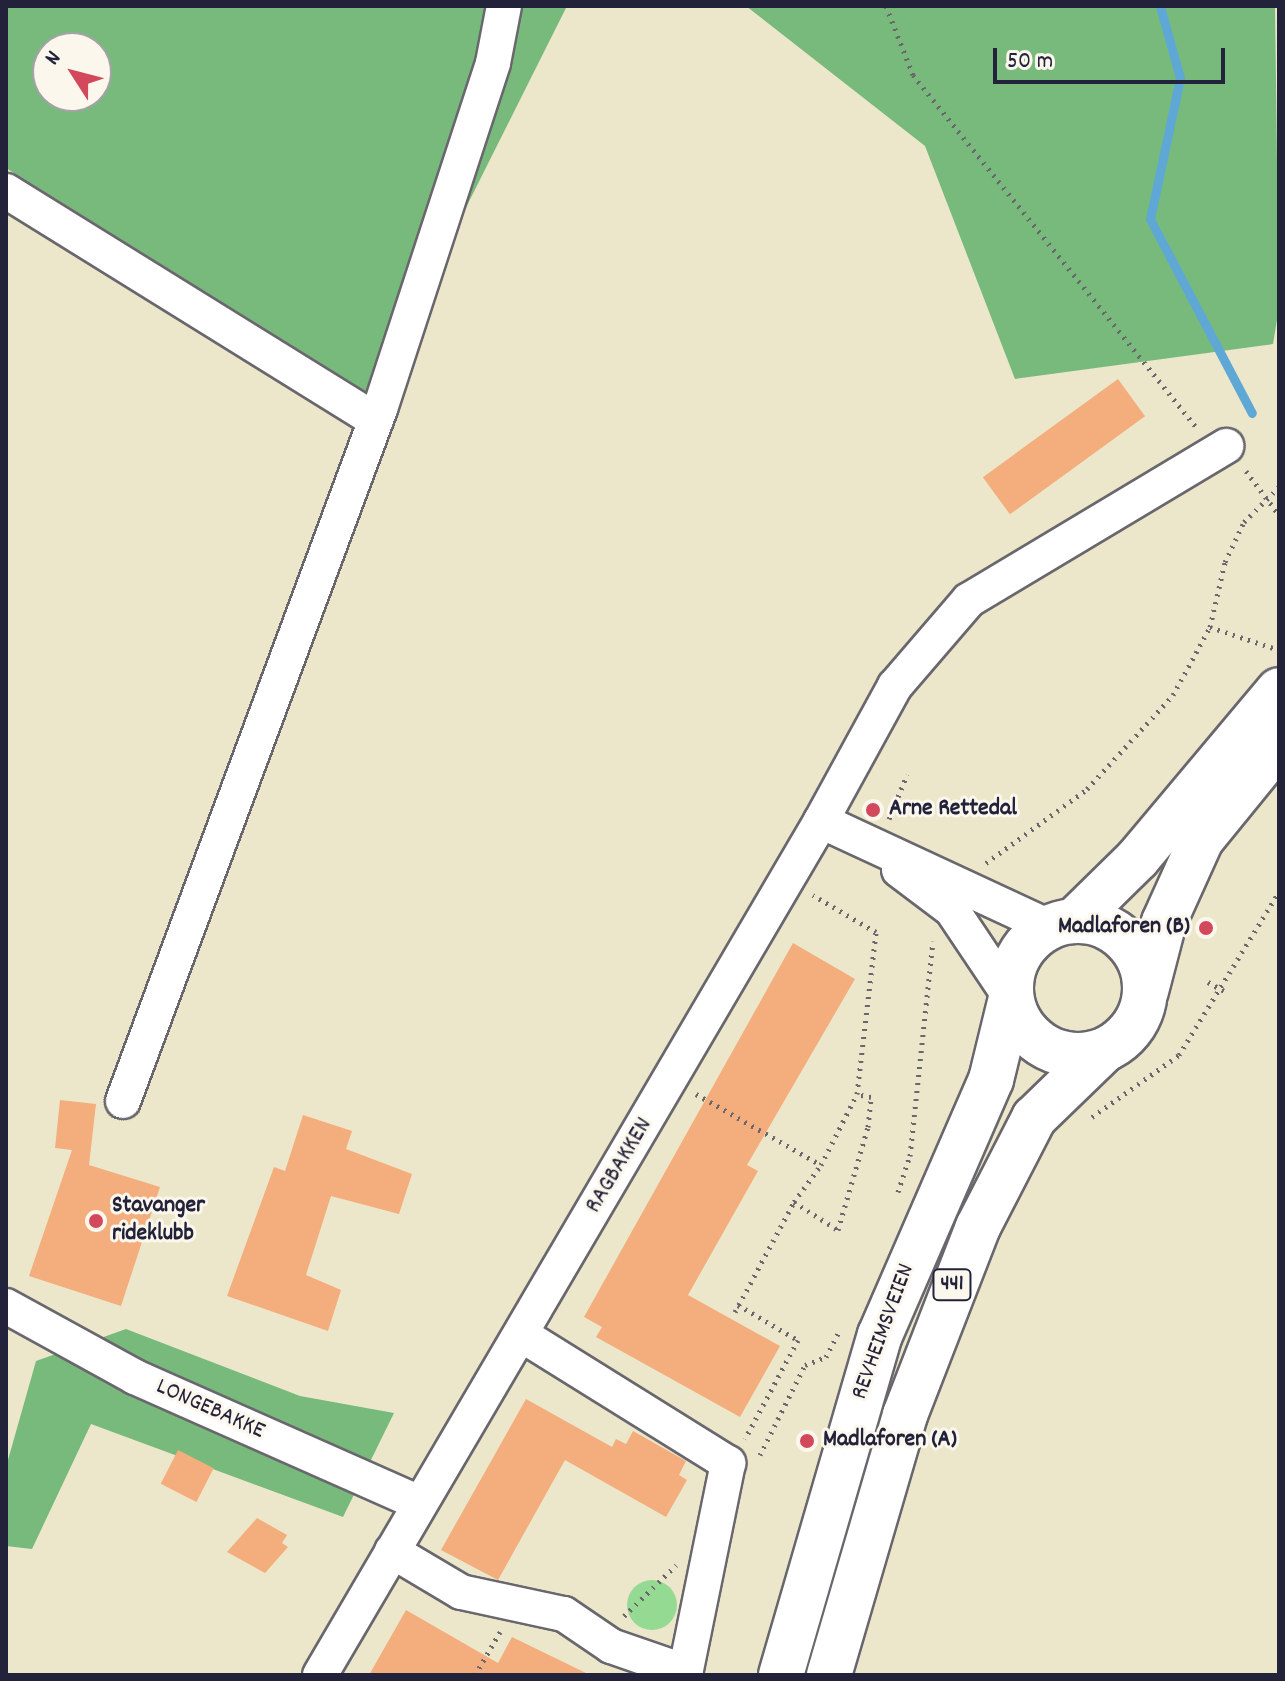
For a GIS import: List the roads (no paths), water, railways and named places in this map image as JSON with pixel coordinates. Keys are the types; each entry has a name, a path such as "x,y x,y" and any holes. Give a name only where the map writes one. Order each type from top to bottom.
{"main road":[{"name":"441","path":"1011,998 1022,951 1062,924 1138,858 1272,725"},
{"name":"441","path":"1102,1052 1127,1035 1145,993 1164,922 1201,840 1272,725"},
{"path":"1062,924 1122,937 1143,968 1145,993"},
{"path":"1011,998 1017,1017 1044,1046 1082,1056 1102,1052"},
{"name":"REVHEIMSVEIEN","path":"781,1675 880,1335 991,1080 1011,998"},
{"name":"REVHEIMSVEIEN","path":"829,1675 905,1415 978,1227 1034,1118 1102,1052"}],"street":[{"path":"123,1101 376,420 493,63 504,6"},
{"path":"6,191 376,420"},
{"name":"RAGBAKKEN","path":"320,1675 671,1080 895,686 936,630 969,600 1219,449"},
{"path":"821,821 873,830 968,885 1062,924"},
{"path":"873,830 952,910 1011,998"},
{"name":"LONGEBAKKE","path":"6,1306 135,1377 419,1503"},
{"path":"392,1551 461,1592 515,1607 564,1614 611,1646 686,1673 728,1463 522,1335"},
{"path":"577,1405 581,1371"}],"waterway":[{"path":"1160,6 1180,78 1150,219 1252,413"}],"place":[{"name":"Arne Rettedal","path":"873,810"},
{"name":"Madlaforen (B)","path":"1206,928"},
{"name":"Stavanger rideklubb","path":"96,1221"},
{"name":"Madlaforen (A)","path":"807,1441"}]}
